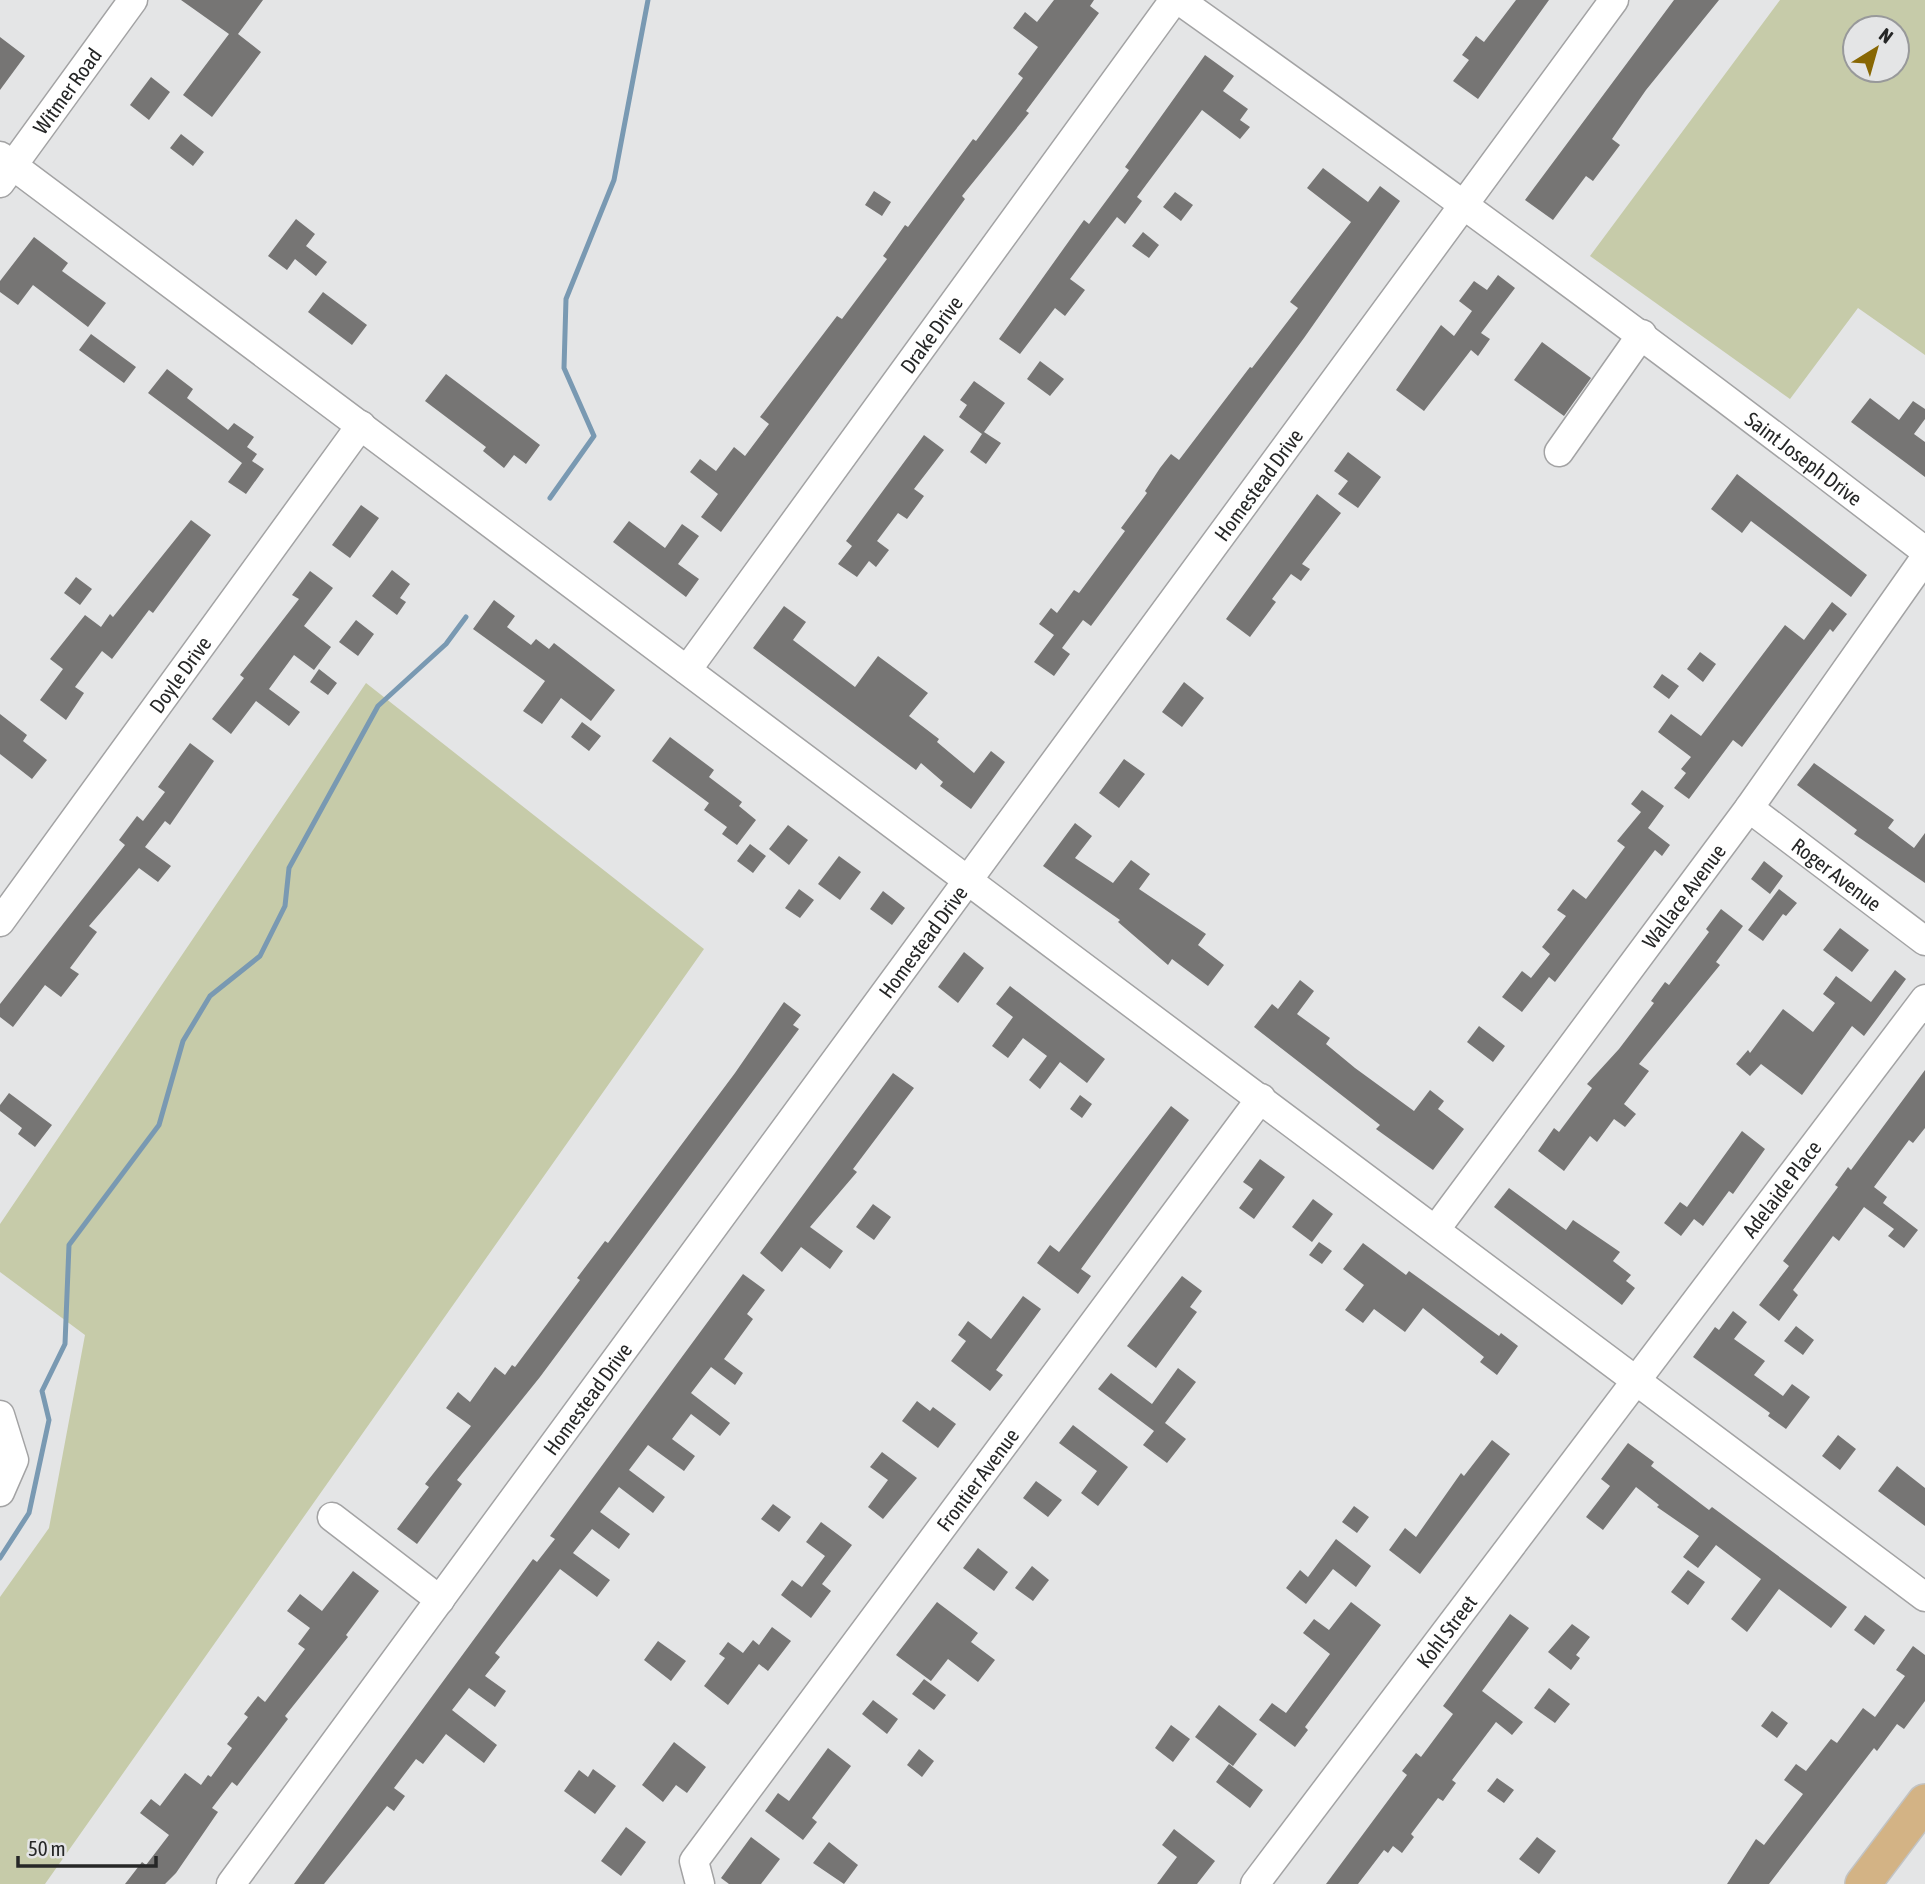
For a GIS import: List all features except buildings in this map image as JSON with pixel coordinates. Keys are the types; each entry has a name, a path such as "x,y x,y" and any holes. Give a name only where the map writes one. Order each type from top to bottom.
{"main road":[{"path":"1863,1884 1925,1802"}],"street":[{"name":"Witmer Road","path":"4,168 134,0"},
{"name":"Saint Joseph Drive","path":"1176,0 1467,204 1685,366 1925,551"},
{"name":"Drake Drive","path":"687,670 1176,0"},
{"name":"Homestead Drive","path":"231,1884 1467,204 1614,0"},
{"path":"4,168 361,425 1925,1597"},
{"path":"1559,452 1642,334"},
{"name":"Doyle Drive","path":"0,922 361,425"},
{"name":"Wallace Avenue","path":"1436,1229 1749,808 1925,558"},
{"name":"Roger Avenue","path":"1749,808 1925,940"},
{"name":"Adelaide Place","path":"1636,1379 1925,999"},
{"name":"Frontier Avenue","path":"697,1873 1261,1098"},
{"name":"Kohl Street","path":"1255,1884 1636,1379"},
{"path":"0,1415 14,1460 0,1492"},
{"path":"332,1517 440,1600"}],"green space":[{"path":"1780,0 1925,0 1925,355 1858,308 1790,399 1590,256"},
{"path":"366,683 704,949 45,1884 0,1884 0,1597 49,1528 85,1335 0,1272 0,1224"}],"waterway":[{"path":"550,498 594,436 564,368 566,299 614,180 648,0"},
{"path":"0,1558 29,1513 49,1420 42,1391 65,1344 69,1245 159,1125 183,1041 210,996 260,956 285,906 289,868 378,706 446,644 466,617"}]}
